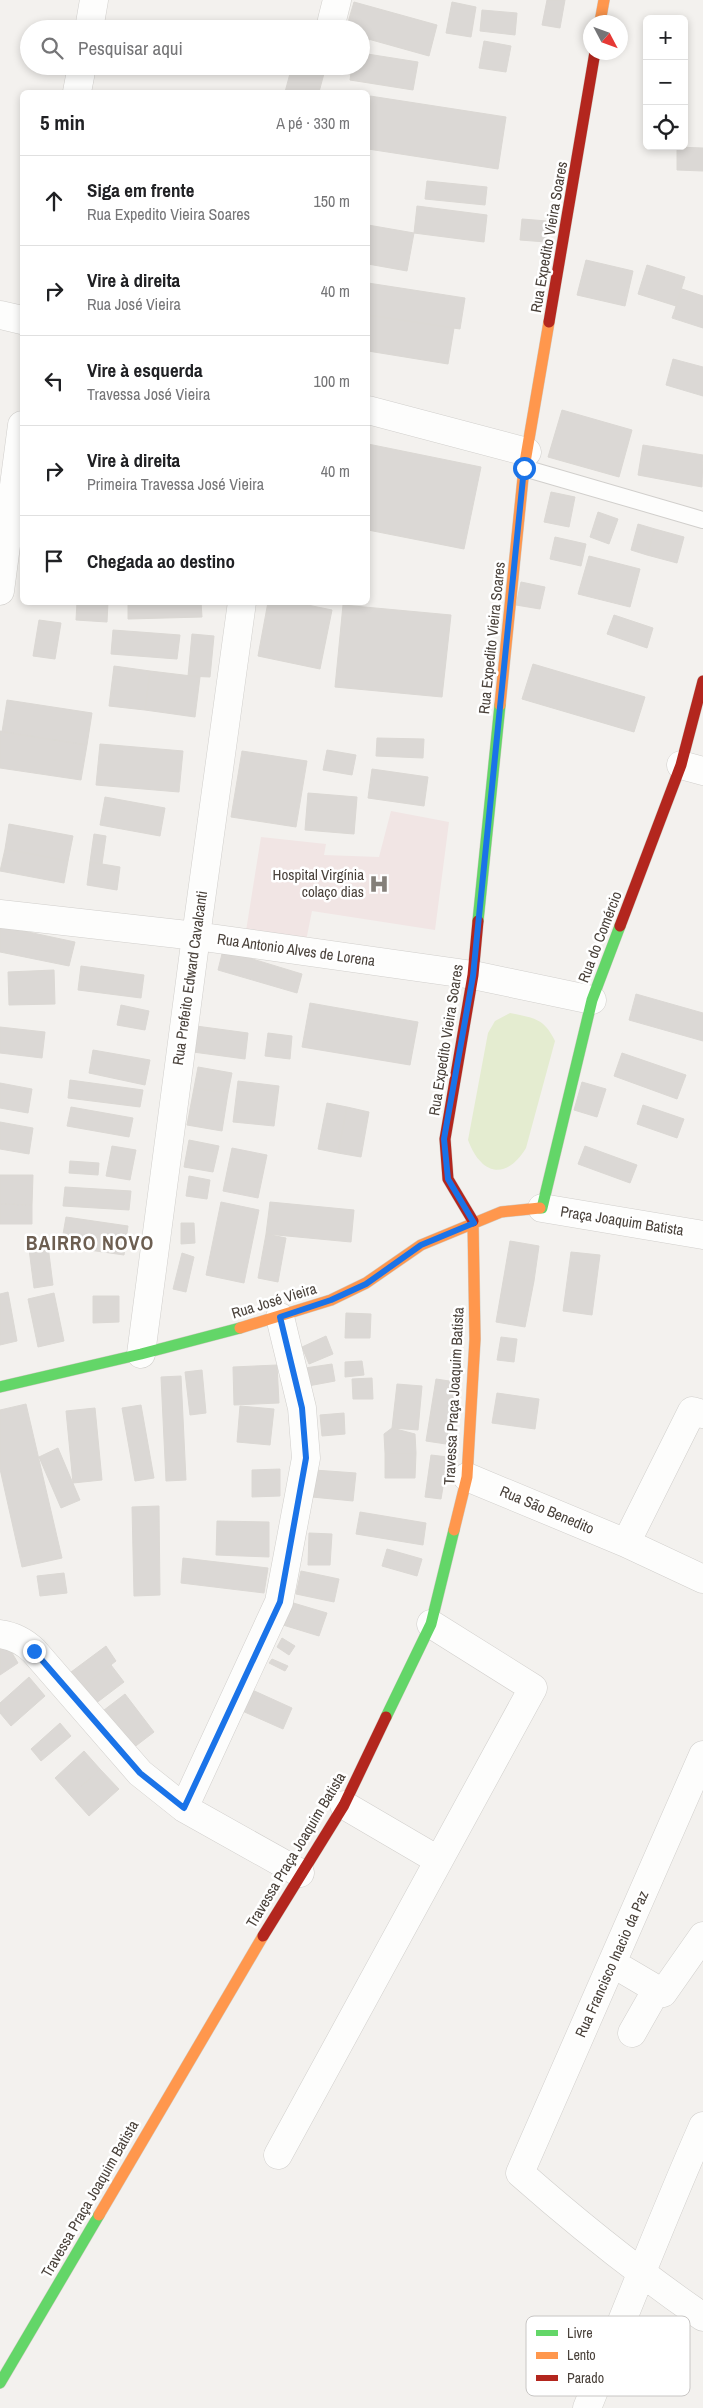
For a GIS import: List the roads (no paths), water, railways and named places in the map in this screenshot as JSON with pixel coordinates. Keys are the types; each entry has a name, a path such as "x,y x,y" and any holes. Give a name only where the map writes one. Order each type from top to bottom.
{"main road":[{"path":"601,15 604,0"},
{"name":"Rua Expedito Vieira Soares","path":"474,1223 448,1179 444,1139 473,976 526,460 594,60"},
{"name":"Rua do Comércio","path":"542,1208 592,1000 692,768 703,681"},
{"name":"Rua José Vieira","path":"0,1387 141,1354 280,1317 331,1300 366,1284 421,1245 501,1212 542,1208"},
{"name":"Travessa Praça Joaquim Batista","path":"0,2383 300,1873 344,1805 431,1624 467,1477 475,1339 474,1223"}],"street":[{"path":"91,20 94,0"},
{"path":"77,90 80,75"},
{"path":"0,316 20,320"},
{"path":"370,411 526,460"},
{"path":"0,591 20,440"},
{"name":"Rua Prefeito Edward Cavalcanti","path":"141,1354 242,605"},
{"name":"Rua Antonio Alves de Lorena","path":"0,914 196,936 473,976 592,1000"},
{"name":"Praça Joaquim Batista","path":"542,1208 703,1235"},
{"path":"184,1808 280,1602 306,1458 302,1408 280,1317"},
{"path":"626,1543 692,1411 703,1414"},
{"name":"Rua São Benedito","path":"467,1477 626,1543 703,1579"},
{"path":"278,2155 533,1688 431,1624"},
{"path":"0,1634 13,1636 25,1642 140,1773 184,1808 300,1873"},
{"name":"Rua Francisco Inacio da Paz","path":"641,2275 579,2226 520,2173 703,1755"},
{"path":"344,1805 438,1860"},
{"path":"612,1963 664,1993 703,1936"},
{"path":"632,2033 657,1989"},
{"path":"624,2316 655,2236 703,2126"},
{"path":"641,2275 703,2317"},
{"path":"587,2408 592,2396"}],"lane":[{"path":"526,460 703,520"}],"place":[{"name":"Hospital Virgínia colaço dias","path":"379,884"}],"district":[{"name":"BAIRRO NOVO","path":"90,1243"}]}
